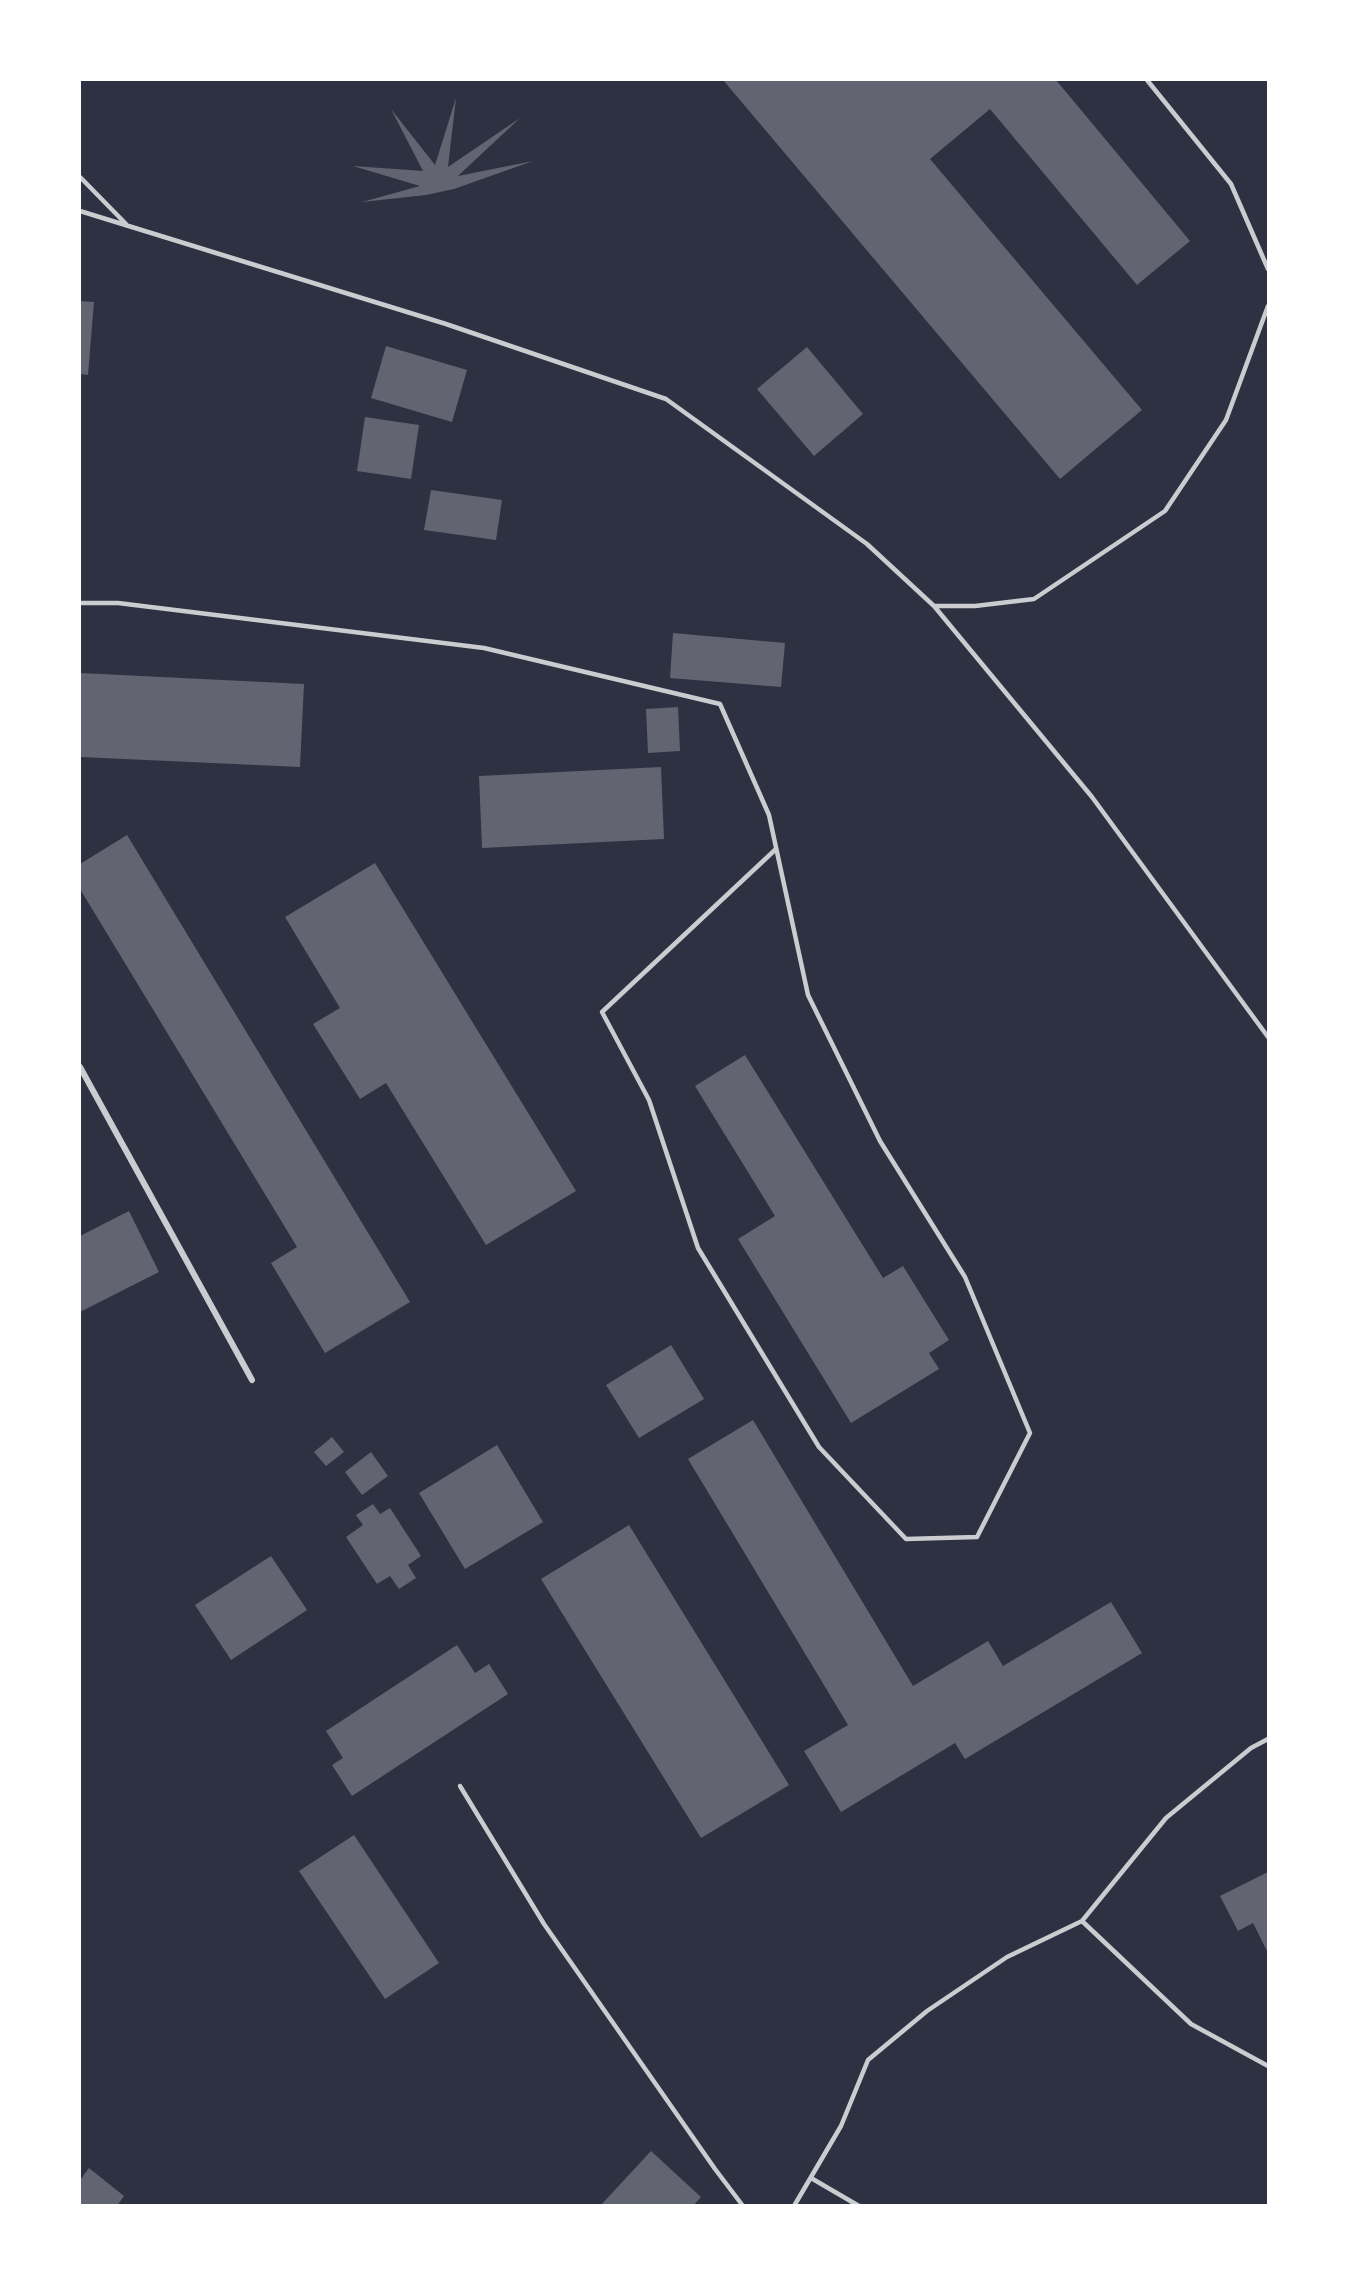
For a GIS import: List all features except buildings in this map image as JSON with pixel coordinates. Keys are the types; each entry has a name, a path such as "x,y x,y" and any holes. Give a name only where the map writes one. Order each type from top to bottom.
{"street":[{"path":"80,1067 252,1380"}],"lane":[{"path":"1147,80 1232,184 1269,269"},
{"path":"80,177 127,226"},
{"path":"80,211 446,324 666,399 867,544 934,606 1092,797 1269,1037"},
{"path":"934,606 975,606 1034,599 1165,512 1226,420 1269,306"},
{"path":"80,603 118,603 484,648 720,704 769,814 808,995 880,1141 965,1276 1030,1433 977,1537 906,1539 819,1447 699,1248 649,1100 602,1012 776,849"},
{"path":"794,2205 841,2127 868,2060 927,2011 1007,1957 1082,1921 1166,1818 1251,1748 1269,1739"},
{"path":"460,1786 544,1924 714,2169 743,2205"},
{"path":"1082,1921 1191,2024 1269,2066"},
{"path":"811,2178 859,2205"}]}
